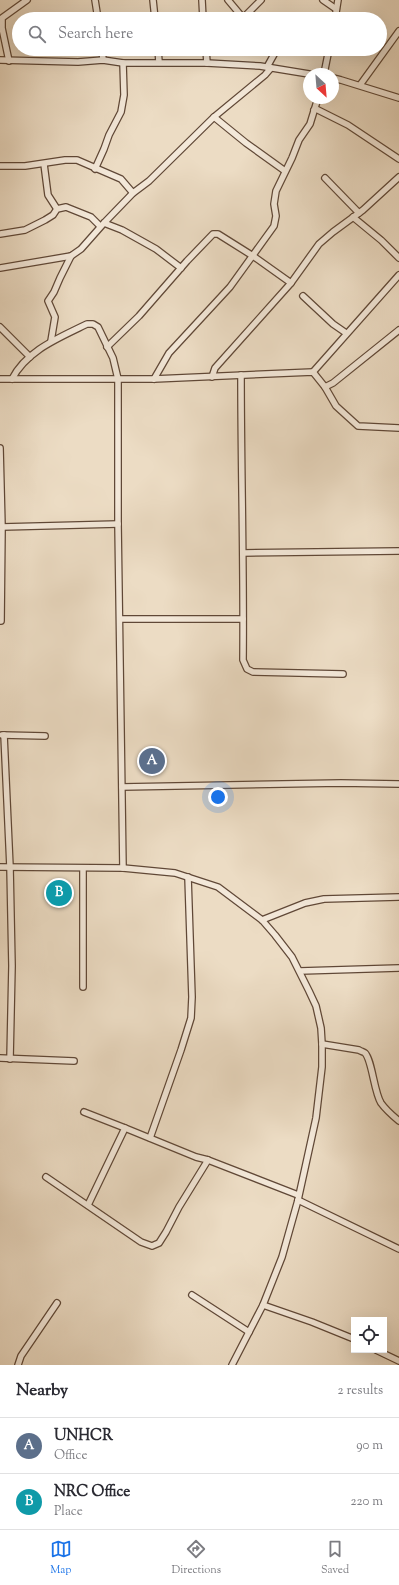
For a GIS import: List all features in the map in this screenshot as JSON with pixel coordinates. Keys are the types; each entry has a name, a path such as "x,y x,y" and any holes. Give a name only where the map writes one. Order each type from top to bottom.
{"street":[{"path":"9,61 2,28 2,18 27,0"},
{"path":"95,0 97,12"},
{"path":"153,0 154,12"},
{"path":"202,0 203,12"},
{"path":"228,0 239,12"},
{"path":"250,12 261,0"},
{"path":"323,0 336,9"},
{"path":"336,12 338,0"},
{"path":"387,48 399,31"},
{"path":"103,56 103,60"},
{"path":"159,56 159,62"},
{"path":"206,56 207,63"},
{"path":"51,341 55,318 48,301 54,292 71,256 92,238 102,224 133,193 149,181 214,117 264,76 274,56"},
{"path":"325,68 328,56"},
{"path":"360,86 381,56"},
{"path":"0,60 103,60 123,63 207,63 260,66 303,73"},
{"path":"95,169 109,135 121,112 124,95 123,63"},
{"path":"339,80 399,98"},
{"path":"154,379 169,353 230,286 274,226 276,216 274,204 276,191 292,158 298,140 310,124 316,104"},
{"path":"314,110 316,109 348,125 399,159"},
{"path":"214,117 246,143 285,171"},
{"path":"0,166 44,164 65,160 77,160 121,179 133,193"},
{"path":"44,164 48,195 57,209"},
{"path":"212,378 215,368 291,283 319,244 359,213 399,177"},
{"path":"325,178 359,213"},
{"path":"0,234 25,230 53,215 57,209 66,207 91,217 102,224 122,230 156,249 181,268"},
{"path":"352,217 381,240 399,258"},
{"path":"107,347 139,316 213,234 218,234 253,256 291,283"},
{"path":"0,268 71,256"},
{"path":"0,379 212,378 241,375 313,372 399,275"},
{"path":"303,296 333,324 346,333"},
{"path":"12,379 18,367 51,341 87,324 93,324 98,327 113,358 118,378 118,524 121,619 123,868"},
{"path":"0,327 30,357"},
{"path":"325,387 333,383 399,330"},
{"path":"313,372 325,387 336,406 358,426 399,428"},
{"path":"241,375 243,660 247,669 253,672 343,674"},
{"path":"0,448 2,527 1,621"},
{"path":"2,527 118,524"},
{"path":"243,553 399,551"},
{"path":"121,619 243,619"},
{"path":"10,1059 12,966 10,867 2,735 45,736"},
{"path":"122,787 341,783 399,784"},
{"path":"0,867 83,869 123,868 175,874 218,887 262,920 292,957 300,971 316,1006 321,1028 322,1067 316,1118 298,1198 282,1257 263,1305 235,1364"},
{"path":"83,869 83,987"},
{"path":"150,1138 191,1018 192,997 188,877"},
{"path":"262,920 306,903 324,899 399,897"},
{"path":"300,971 399,968"},
{"path":"322,1044 359,1050 365,1053 381,1103 390,1114 399,1121"},
{"path":"0,1058 74,1061"},
{"path":"84,1112 196,1157 208,1160 298,1198 399,1249"},
{"path":"88,1205 125,1128"},
{"path":"46,1177 141,1242 152,1246 159,1243 208,1160"},
{"path":"192,1295 249,1332"},
{"path":"18,1365 21,1356 57,1303"},
{"path":"263,1305 351,1338"},
{"path":"382,1353 399,1362"}],"place":[{"name":"UNHCR","path":"152,761"},
{"name":"NRC Office","path":"59,893"}]}
